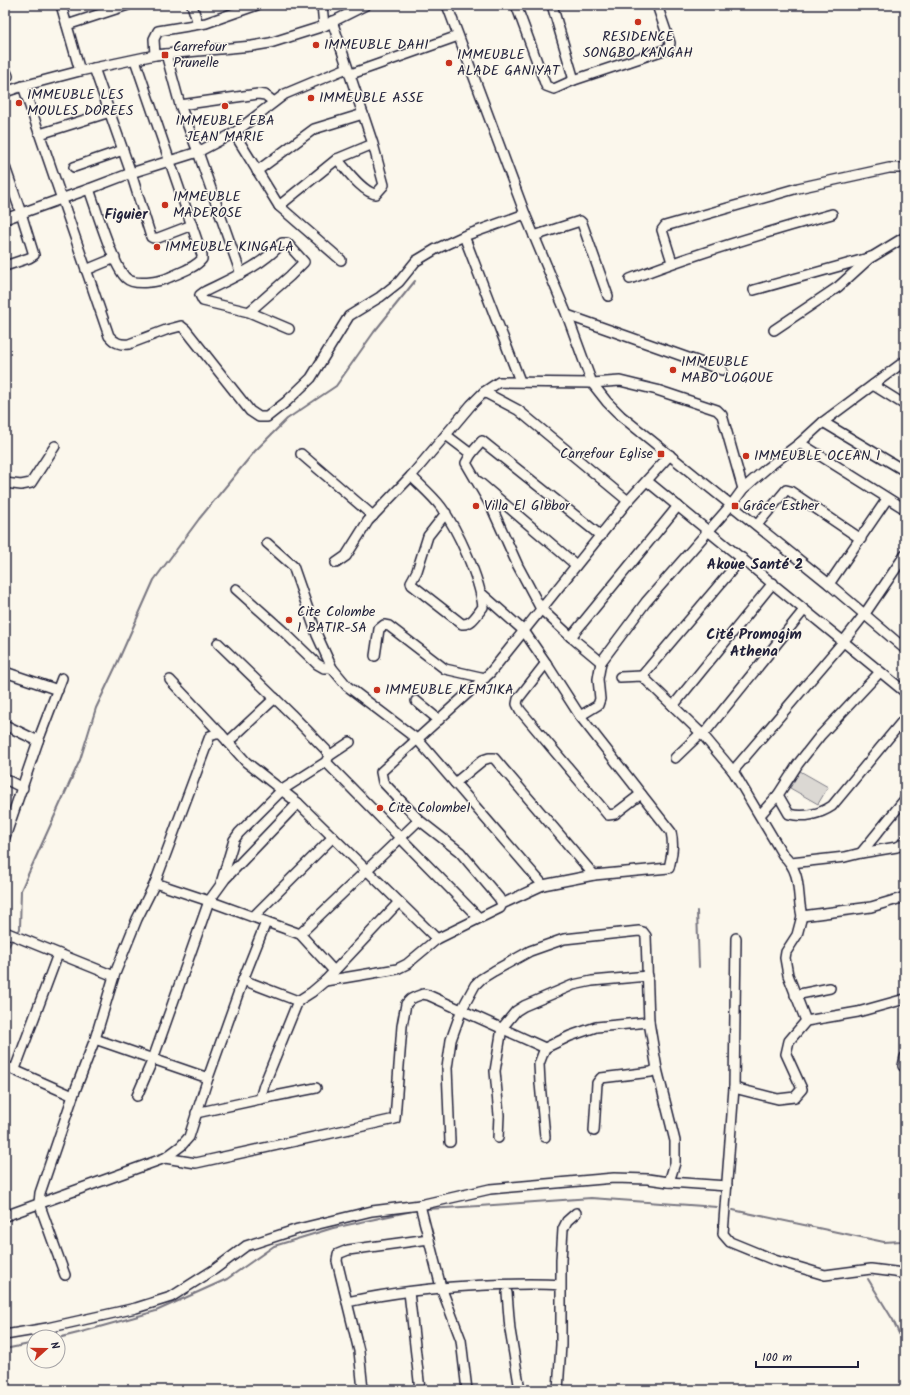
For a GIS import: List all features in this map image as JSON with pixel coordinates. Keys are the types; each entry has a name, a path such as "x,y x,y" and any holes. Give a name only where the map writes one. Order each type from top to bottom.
{"street":[{"path":"61,5 80,71"},
{"path":"67,25 128,5"},
{"path":"192,5 198,24"},
{"path":"155,56 154,39 158,32 206,23 257,5"},
{"path":"322,5 324,26"},
{"path":"5,92 80,71 166,54 270,44 324,26 366,5"},
{"path":"447,5 525,214 567,315 592,382 612,407 904,646"},
{"path":"516,5 546,86 554,89 574,80 667,49 670,43 657,5"},
{"path":"553,5 574,80"},
{"path":"332,21 373,144 384,185 376,194 371,194 361,186 337,159"},
{"path":"5,219 131,173 198,152 234,133 286,94 349,71 458,36"},
{"path":"166,54 180,105 241,274"},
{"path":"89,189 115,258 126,279 134,282 145,283 165,280 192,267 202,259 192,225 135,60"},
{"path":"94,68 131,173 151,237 158,238 192,225"},
{"path":"23,86 109,336 118,344 123,345 176,326 181,326 186,330 250,411 260,416 267,417 286,402 311,378 349,316 380,298 399,282 416,261 436,249 464,236 525,214"},
{"path":"180,105 258,94 265,95 274,102"},
{"path":"40,134 110,112"},
{"path":"257,171 314,129 363,114"},
{"path":"234,133 279,206 341,260"},
{"path":"279,206 337,159 373,144"},
{"path":"74,167 123,150"},
{"path":"5,167 34,255 5,266"},
{"path":"672,262 663,236 662,230 665,226 798,188 889,168 905,168"},
{"path":"630,279 672,262 759,234 832,214"},
{"path":"534,236 580,221 608,296"},
{"path":"464,236 520,381"},
{"path":"774,330 838,287 872,256 905,237"},
{"path":"249,312 304,262 287,243 282,243 272,254 241,274 204,292 200,298 203,301 249,312 289,328"},
{"path":"754,290 872,256"},
{"path":"86,270 115,258"},
{"path":"567,315 722,370"},
{"path":"580,716 598,705 600,699 598,679 601,662 646,602 732,504 743,489 767,468 800,444 823,422 905,360"},
{"path":"336,562 346,556 368,521 411,476 471,405 484,392 499,382 620,381 656,390 717,410 722,415 743,489"},
{"path":"873,385 905,405"},
{"path":"484,392 518,410 628,501"},
{"path":"823,422 905,471"},
{"path":"446,435 471,454"},
{"path":"601,536 482,441 471,454 466,463 472,476 491,506 518,566 541,609 601,662"},
{"path":"800,444 905,510"},
{"path":"5,483 22,486 31,484 55,446"},
{"path":"301,454 373,516"},
{"path":"502,904 499,898 460,852 419,820 383,782 381,772 490,673 628,501 670,455"},
{"path":"411,476 441,506 446,513 465,549 481,593 483,607 470,623 462,624 412,585 411,582 417,571 428,536 446,513"},
{"path":"472,476 576,565"},
{"path":"647,481 905,692"},
{"path":"757,525 786,490 790,491 861,539"},
{"path":"829,584 887,499"},
{"path":"571,637 678,506"},
{"path":"267,543 293,566 317,635 332,668 347,686 418,740 543,885"},
{"path":"733,771 843,642 905,555"},
{"path":"642,676 742,558"},
{"path":"673,706 773,583"},
{"path":"236,589 317,664 324,668 332,668"},
{"path":"325,980 397,969 407,964 437,939 500,908 502,904 543,885 594,875 669,868 673,850 671,832 580,716 524,631 481,593"},
{"path":"675,758 702,734 804,610"},
{"path":"375,656 379,629 384,625 389,626 445,669 485,678"},
{"path":"218,643 326,750 328,759 401,838 479,918"},
{"path":"546,663 518,699 517,704 520,710 608,815 615,814 641,794"},
{"path":"5,672 58,690"},
{"path":"760,815 778,795 798,764 820,736 880,672"},
{"path":"620,677 642,676 702,734 733,771 783,855 791,863 798,881 802,916 797,936 786,952 785,958 788,975 806,1021"},
{"path":"5,837 38,741 62,678"},
{"path":"170,680 246,762 298,803 437,939"},
{"path":"228,742 275,698"},
{"path":"416,702 439,720"},
{"path":"778,795 789,814 798,817 823,812 832,806 905,718"},
{"path":"5,725 38,741"},
{"path":"65,1274 39,1204 40,1192 95,1039 114,976 137,919 155,883 210,736 221,734"},
{"path":"219,888 234,840 239,833 282,790 328,759 350,742"},
{"path":"455,783 483,760 494,758 594,875"},
{"path":"5,779 23,788"},
{"path":"861,853 905,799"},
{"path":"137,1096 153,1059 209,901 225,879 298,803"},
{"path":"300,934 419,820"},
{"path":"253,917 333,837"},
{"path":"791,863 845,858 861,853 897,847 905,840"},
{"path":"155,883 300,934 334,971"},
{"path":"802,916 870,907 905,897"},
{"path":"260,1099 264,1085 298,1001 312,992 325,980 399,902"},
{"path":"5,1216 165,1158 181,1146 189,1137 208,1078 243,980 266,922"},
{"path":"450,1142 448,1068 451,1040 462,1009 475,985 481,979 530,951 564,939 638,930 643,932 646,936 650,1022 657,1069 675,1141 675,1163 669,1182"},
{"path":"5,932 114,976"},
{"path":"736,938 734,1088 723,1234 730,1242 774,1260 825,1275 871,1269 905,1274"},
{"path":"15,1069 58,954"},
{"path":"498,1138 499,1115 496,1070 502,1028 516,1011 573,984 648,976"},
{"path":"243,980 298,1001"},
{"path":"795,995 830,988"},
{"path":"165,1158 196,1163 395,1119 402,1026 406,1004 411,999 423,994 462,1009 545,1048"},
{"path":"734,1088 778,1099 795,1097 802,1089 786,1054 789,1041 806,1021 858,1012 905,999"},
{"path":"545,1138 539,1064 545,1048 570,1036 596,1027 650,1022"},
{"path":"95,1039 208,1078"},
{"path":"5,1066 15,1069 74,1096"},
{"path":"594,1131 598,1080 601,1078 652,1072 657,1069"},
{"path":"196,1113 316,1088"},
{"path":"5,1335 54,1327 136,1308 171,1297 215,1269 246,1246 298,1229 372,1211 420,1205 490,1189 536,1184 584,1182 614,1178 648,1179 727,1186"},
{"path":"420,1205 441,1287 461,1340 467,1390"},
{"path":"558,1390 561,1345 560,1285 563,1229 567,1221 576,1213"},
{"path":"363,1390 360,1351 337,1261 338,1254 348,1250 429,1239"},
{"path":"347,1302 364,1298 441,1287 537,1283 560,1285"},
{"path":"409,1292 420,1390"},
{"path":"507,1293 510,1330 520,1390"}],"shaded area":[{"path":"800,771 828,787 818,804 790,788"}],"waterway":[{"path":"16,934 20,929 21,890 80,760 96,708 154,580 199,519 255,451 287,419 336,386 374,332 415,281"},
{"path":"697,911 699,967"},
{"path":"5,952 14,937"},
{"path":"427,1209 591,1198 717,1207"},
{"path":"66,1336 156,1311 227,1279 274,1246 333,1228 417,1210"},
{"path":"733,1210 884,1242 901,1241 905,1239"},
{"path":"868,1279 893,1320 905,1347"},
{"path":"5,1349 26,1345"}],"place":[{"name":"RESIDENCE SONGBO KANGAH","path":"638,22"},
{"name":"IMMEUBLE DAHI","path":"316,45"},
{"name":"Carrefour Prunelle","path":"165,55"},
{"name":"IMMEUBLE ALADE GANIYAT","path":"449,63"},
{"name":"IMMEUBLE ASSE","path":"311,98"},
{"name":"IMMEUBLE LES MOULES DOREES","path":"19,103"},
{"name":"IMMEUBLE EBA JEAN MARIE","path":"225,106"},
{"name":"IMMEUBLE MADEROSE","path":"165,205"},
{"name":"IMMEUBLE KINGALA","path":"157,247"},
{"name":"IMMEUBLE MABO LOGOUE","path":"673,370"},
{"name":"Carrefour Eglise","path":"661,454"},
{"name":"IMMEUBLE OCEAN 1","path":"746,456"},
{"name":"Villa El GIbbor","path":"476,506"},
{"name":"Grâce Esther","path":"735,506"},
{"name":"Cite Colombe 1 BATIR-SA","path":"289,620"},
{"name":"IMMEUBLE KEMJIKA","path":"377,690"},
{"name":"Cite Colombe1","path":"380,808"}],"district":[{"name":"Figuier","path":"126,215"},
{"name":"Akoue Santé 2","path":"755,565"},
{"name":"Cité Promogim Athena","path":"754,644"}]}
